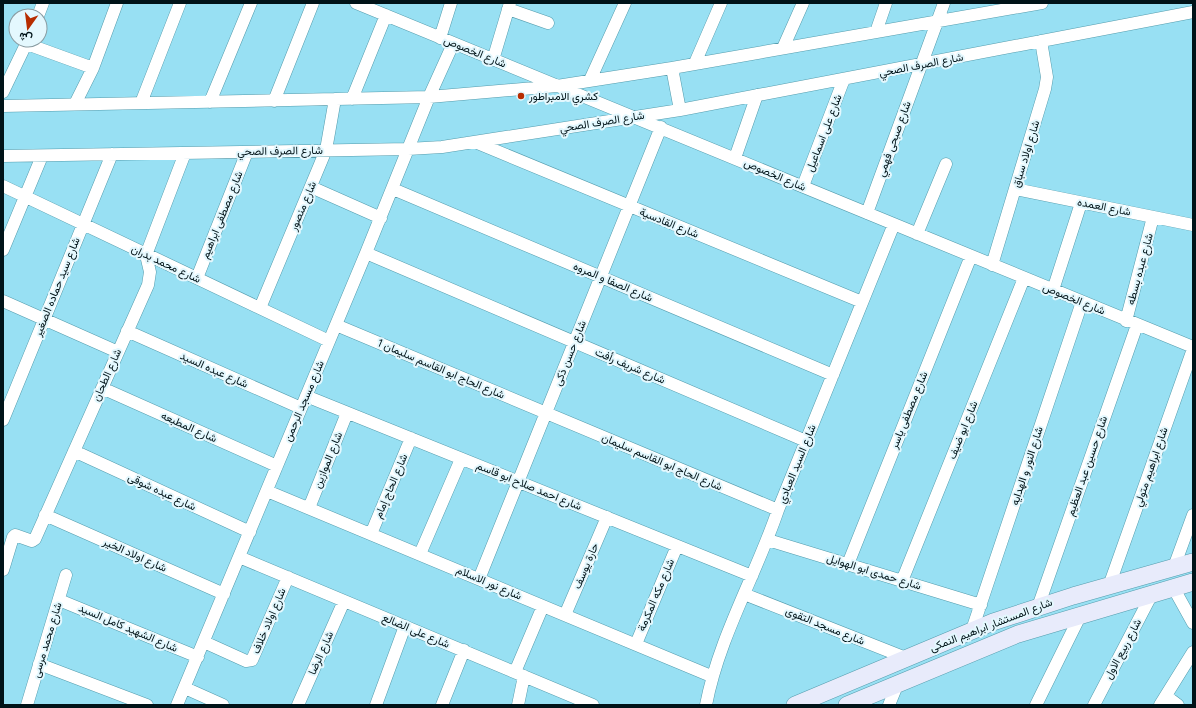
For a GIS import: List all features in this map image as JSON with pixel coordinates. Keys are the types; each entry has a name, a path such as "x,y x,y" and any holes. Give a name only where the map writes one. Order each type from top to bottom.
{"main road":[{"name":"شارع المستشار ابراهيم النمكى","path":"795,705 972,630 1038,607 1193,562"},
{"name":"شارع المستشار ابراهيم النمكى","path":"847,705 1012,636 1081,614 1193,582"}],"street":[{"path":"75,104 93,68 117,3"},
{"path":"141,103 180,3"},
{"path":"210,102 251,3"},
{"path":"274,101 313,3"},
{"name":"شارع الخصوص","path":"357,3 453,44 804,186 1193,348"},
{"path":"440,38 451,3"},
{"path":"590,80 625,3"},
{"path":"695,64 721,3"},
{"path":"783,48 803,3"},
{"path":"876,32 886,3"},
{"path":"921,65 944,3"},
{"path":"3,106 429,97 557,86 695,64 937,21 1017,5 1042,3"},
{"path":"493,60 509,6 548,23"},
{"name":"شارع الصرف الصحي","path":"3,156 326,150 408,150 475,142 680,110 1193,12"},
{"path":"352,99 386,15"},
{"name":"شارع اولاد سباق","path":"992,265 1047,83 1040,42"},
{"name":"شارع مسجد الرحمن","path":"178,705 393,189 429,97 453,44"},
{"path":"3,92 24,48"},
{"path":"42,48 93,68"},
{"name":"شارع صبحى فهمي","path":"867,213 921,65"},
{"path":"672,68 680,110"},
{"name":"شارع على اسماعيل","path":"804,186 844,79"},
{"path":"735,158 757,95"},
{"name":"شارع منصور","path":"260,308 326,150 335,100"},
{"name":"شارع حسن ذكى","path":"479,579 661,127"},
{"name":"شارع القادسية","path":"475,142 862,302"},
{"name":"شارع مصطفى ابراهيم","path":"197,278 248,152"},
{"path":"146,255 185,153"},
{"name":"شارع سيد حماده الصغير","path":"3,420 112,154"},
{"path":"3,250 42,156"},
{"path":"917,234 946,164"},
{"name":"شارع محمد بدران","path":"3,186 329,341"},
{"path":"311,187 381,218"},
{"name":"شارع الصفا و المروه","path":"393,189 833,375"},
{"name":"شارع العمده","path":"1015,189 1193,225"},
{"path":"1053,290 1081,203"},
{"name":"شارع عبده بسطه","path":"1132,323 1154,217"},
{"name":"شارع السيد العبادي","path":"706,705 712,676 744,594 768,540 778,510 894,224"},
{"name":"شارع شريف رأفت","path":"366,253 806,441"},
{"name":"شارع الطحان","path":"3,570 13,537 15,536 34,540 149,281 150,272 146,255"},
{"name":"شارع مصطفى ياسر","path":"848,564 971,256"},
{"name":"شارع ابو ضيف","path":"902,581 1024,278"},
{"path":"3,301 118,352"},
{"name":"شارع النور و الهدايه","path":"972,630 1082,302"},
{"name":"شارع حسين عبد العظيم","path":"1038,607 1132,323"},
{"name":"شارع الحاج ابو القاسم سليمان 1","path":"336,325 546,413"},
{"name":"شارع عبده السيد","path":"127,331 301,408"},
{"name":"شارع ابراهيم متولي","path":"1109,586 1190,369 1193,348"},
{"name":"شارع المطبعه","path":"102,388 277,466"},
{"name":"شارع احمد صلاح ابو قاسم","path":"306,396 752,576"},
{"name":"شارع الموازين","path":"309,508 347,412"},
{"name":"شارع الحاج ابو القاسم سليمان","path":"546,413 778,510"},
{"name":"شارع الحاج إمام","path":"371,534 411,438"},
{"name":"شارع عبده شوقى","path":"74,451 250,532"},
{"path":"420,554 462,459"},
{"name":"شارع نور الاسلام","path":"267,491 712,676"},
{"name":"شارع اولاد الخير","path":"45,515 224,594"},
{"path":"1174,567 1193,515"},
{"name":"حارة يوسف","path":"565,615 607,517"},
{"name":"شارع حمدى ابو الهوايل","path":"768,540 981,605"},
{"name":"شارع مكه المكرمة","path":"636,644 676,546"},
{"name":"شارع على الضالع","path":"239,557 464,650 587,704"},
{"name":"شارع محمد مرسى","path":"27,705 66,575"},
{"name":"شارع اولاد خلاف","path":"204,642 246,661 252,660 288,577"},
{"path":"1173,587 1193,623"},
{"name":"شارع مسجد التقوى","path":"744,594 906,658"},
{"name":"شارع ربيع الاول","path":"1094,705 1152,594"},
{"name":"شارع الشهيد كامل السيد","path":"59,600 198,657"},
{"name":"شارع الرضا","path":"298,705 344,601"},
{"path":"518,705 520,674 543,606"},
{"path":"1036,705 1081,614"},
{"path":"376,705 405,626"},
{"path":"442,705 464,650"},
{"path":"1178,705 1163,700 1193,652"},
{"path":"39,664 147,705"},
{"path":"889,705 898,683"},
{"path":"184,688 223,705"}],"place":[{"name":"كشري الامبراطور","path":"521,96"}]}
